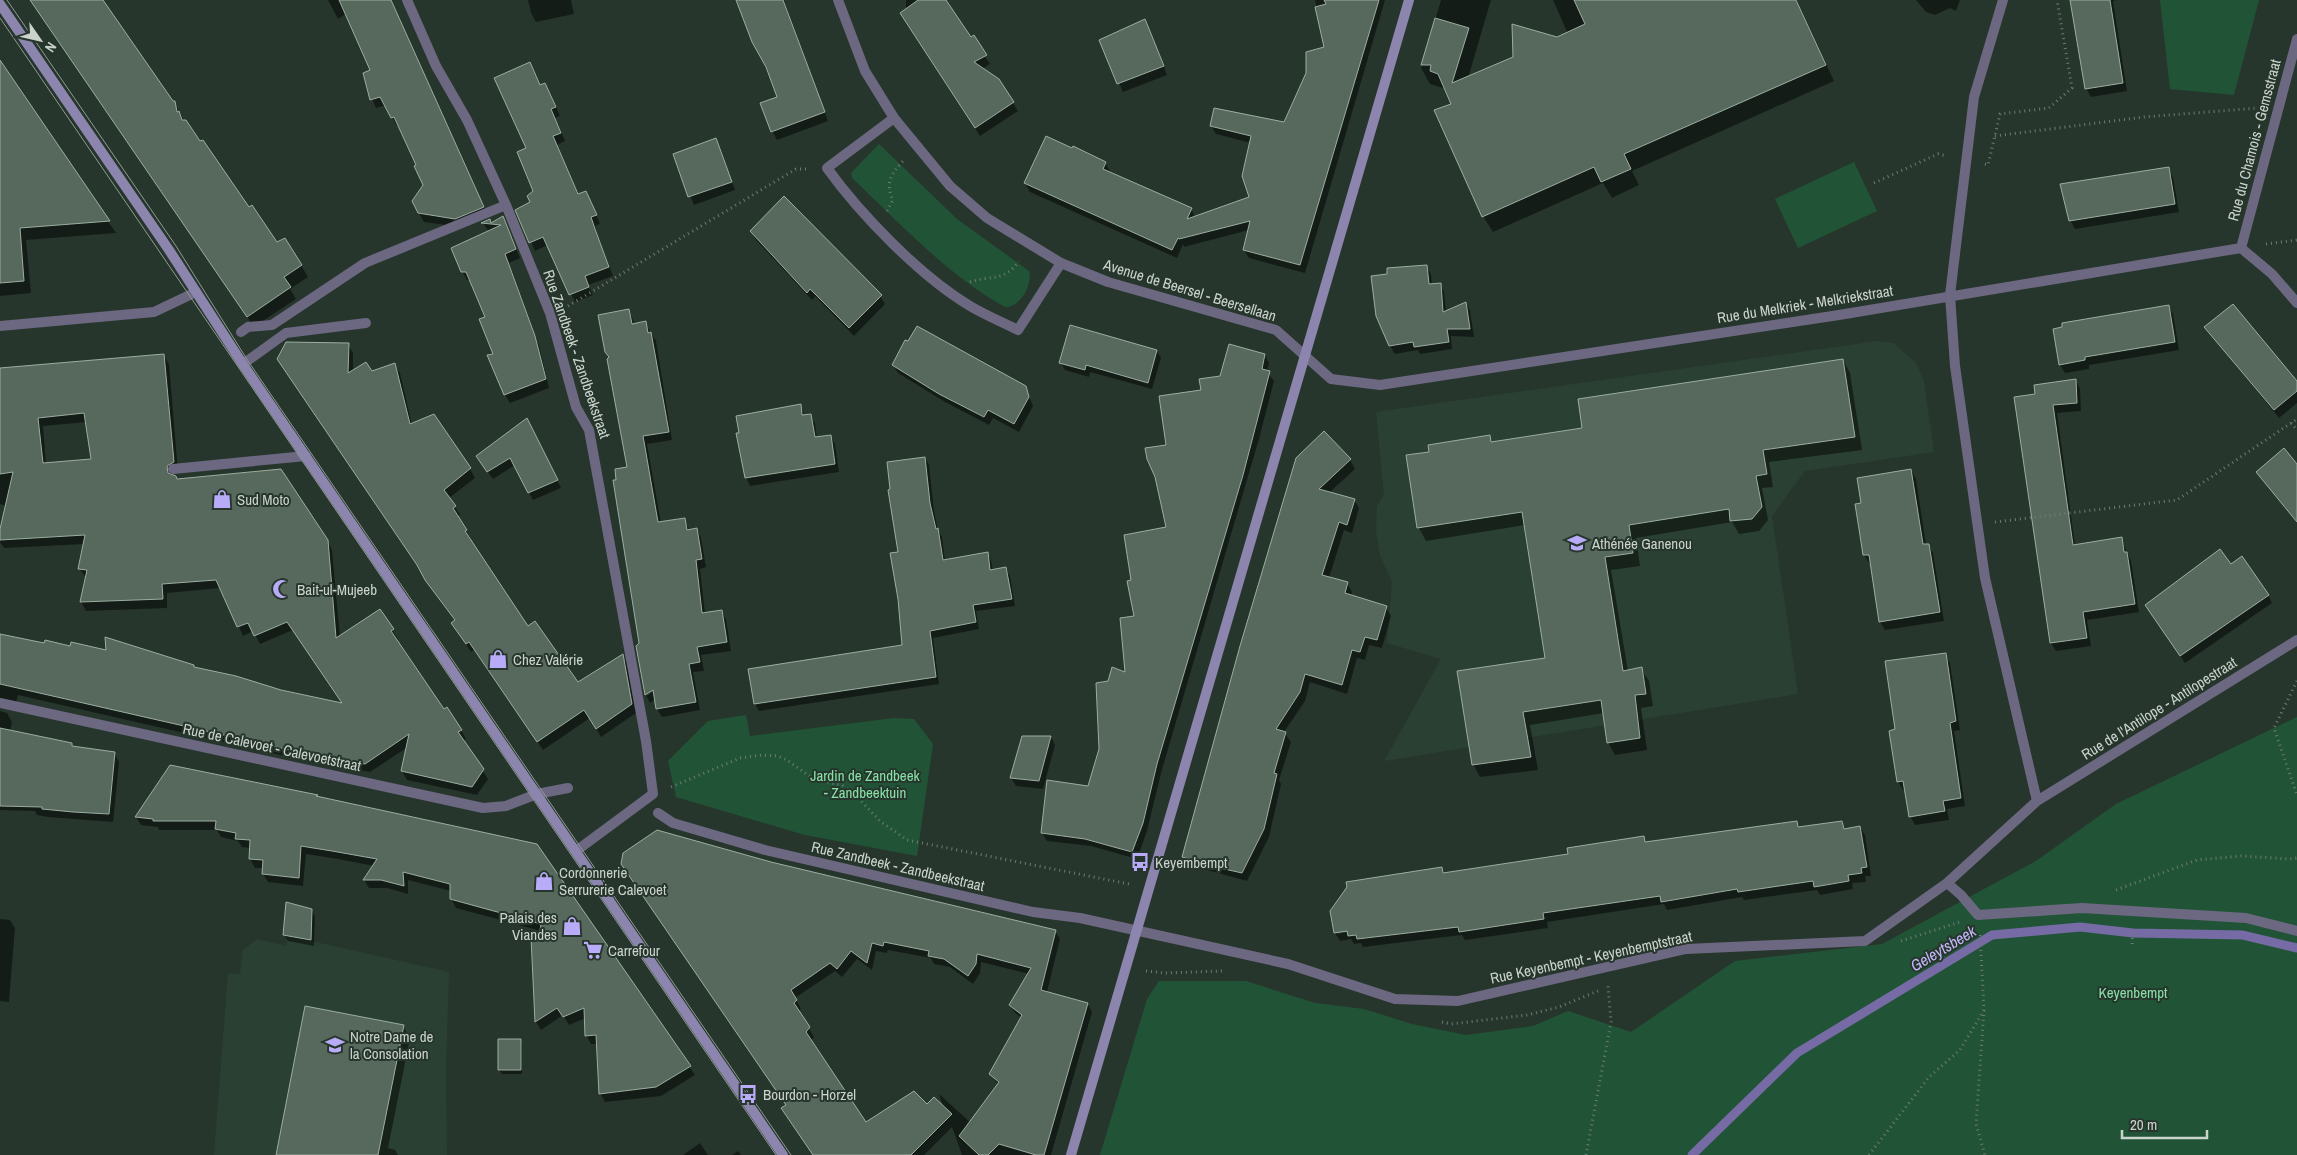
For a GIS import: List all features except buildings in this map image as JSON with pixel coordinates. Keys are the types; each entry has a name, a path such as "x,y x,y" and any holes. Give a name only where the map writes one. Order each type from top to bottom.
{"main road":[{"path":"1071,1155 1409,0"},
{"path":"0,4 243,364 784,1155"}],"street":[{"name":"Rue Zandbeek - Zandbeekstraat","path":"407,0 436,66 467,120 506,205 550,313 576,407 589,430 653,794"},
{"name":"Avenue de Beersel - Beersellaan","path":"838,0 865,71 894,118 950,186 987,218 1060,263 1108,282 1276,330 1305,355"},
{"path":"2003,0 1974,98 1950,295 1955,366 1984,578 2037,801"},
{"name":"Rue du Chamois - Gemsstraat","path":"2241,248 2297,39"},
{"path":"894,118 827,168 844,191 917,267 970,306 1018,330 1060,263"},
{"path":"241,332 248,327 272,325 365,263 506,205"},
{"path":"2241,248 2272,274 2297,303"},
{"name":"Rue du Melkriek - Melkriekstraat","path":"1305,355 1331,379 1380,385 1839,315 2241,248"},
{"path":"0,326 154,312 196,292"},
{"path":"243,364 286,333 366,323"},
{"path":"173,469 306,456"},
{"name":"Rue de l'Antilope - Antilopestraat","path":"1947,883 2037,801 2297,640"},
{"name":"Rue de Calevoet - Calevoetstraat","path":"0,703 482,808 506,806 537,794 568,788"},
{"path":"576,851 653,794"},
{"name":"Rue Zandbeek - Zandbeekstraat","path":"658,812 673,822 765,850 1033,912 1080,918 1137,931"},
{"path":"1947,883 1978,915 2082,908 2246,918 2297,931"},
{"name":"Rue Keyenbempt - Keyenbemptstraat","path":"1137,931 1288,964 1395,999 1458,1001 1686,949 1865,941 1947,883"}],"path":[{"path":"1874,183 1938,154 1988,165 2000,114 2049,108 2072,88 2057,0"},
{"path":"1995,136 2144,117 2279,107"},
{"path":"885,213 892,200 888,184 890,177 903,161"},
{"path":"550,313 574,303 796,169 827,168"},
{"path":"955,295 964,284 987,277 999,278 1008,274 1019,260"},
{"path":"1977,524 2177,500 2297,419"},
{"path":"2291,423 2297,430"},
{"path":"2297,681 2274,728 2297,795"},
{"path":"653,794 740,758 762,755 778,756 812,778 843,786 860,800 880,821 907,840 1129,884"},
{"path":"2108,893 2197,860 2240,856 2297,858"},
{"path":"2132,944 2133,923"},
{"path":"1980,932 1984,1010 1976,1124 1985,1155"},
{"path":"1586,1155 1611,1022 1607,968"},
{"path":"1869,1155 1928,1077 1960,1050 1984,1010"}],"shaded area":[{"name":"Athénée Ganenou","path":"1878,341 1894,343 1916,363 1924,381 1934,452 1805,471 1772,516 1798,694 1384,761 1441,659 1387,643 1392,582 1380,555 1376,531 1377,506 1384,495 1376,412"},
{"name":"Notre Dame de la Consolation","path":"289,936 449,972 446,1069 447,1155 214,1155 228,973 240,974 243,950 257,939 286,946"}],"green space":[{"path":"2160,0 2259,0 2234,95 2170,89"},
{"path":"879,144 957,219 1029,271 1030,276 1027,288 1016,304 1005,307 963,280 852,178 851,173"},
{"path":"1854,162 1877,211 1798,248 1775,199"},
{"name":"Jardin de Zandbeek - Zandbeektuin","path":"746,715 750,736 894,718 914,719 933,744 917,856 805,835 676,797 668,761 708,721"},
{"name":"Keyenbempt","path":"2297,717 2297,1155 1100,1155 1147,999 1159,981 1246,981 1315,1003 1364,1009 1412,1024 1466,1035 1533,1026 1568,1011 1631,1032 1735,961 1882,944 2036,861 2116,804"}],"waterway":[{"name":"Geleytsbeek","path":"1692,1155 1797,1053 1992,935 2080,927 2133,933 2243,935 2297,948"}],"tram line":[{"path":"7,0 176,246 248,361 791,1155"},
{"path":"0,18 776,1155"}],"place":[{"name":"Sud Moto","path":"222,499"},
{"name":"Athénée Ganenou","path":"1577,543"},
{"name":"Bait-ul-Mujeeb","path":"282,589"},
{"name":"Chez Valérie","path":"498,659"},
{"name":"Keyembempt","path":"1140,862"},
{"name":"Cordonnerie Serrurerie Calevoet","path":"544,881"},
{"name":"Palais des Viandes","path":"572,926"},
{"name":"Carrefour","path":"593,950"},
{"name":"Notre Dame de la Consolation","path":"335,1045"},
{"name":"Bourdon - Horzel","path":"748,1094"}]}
